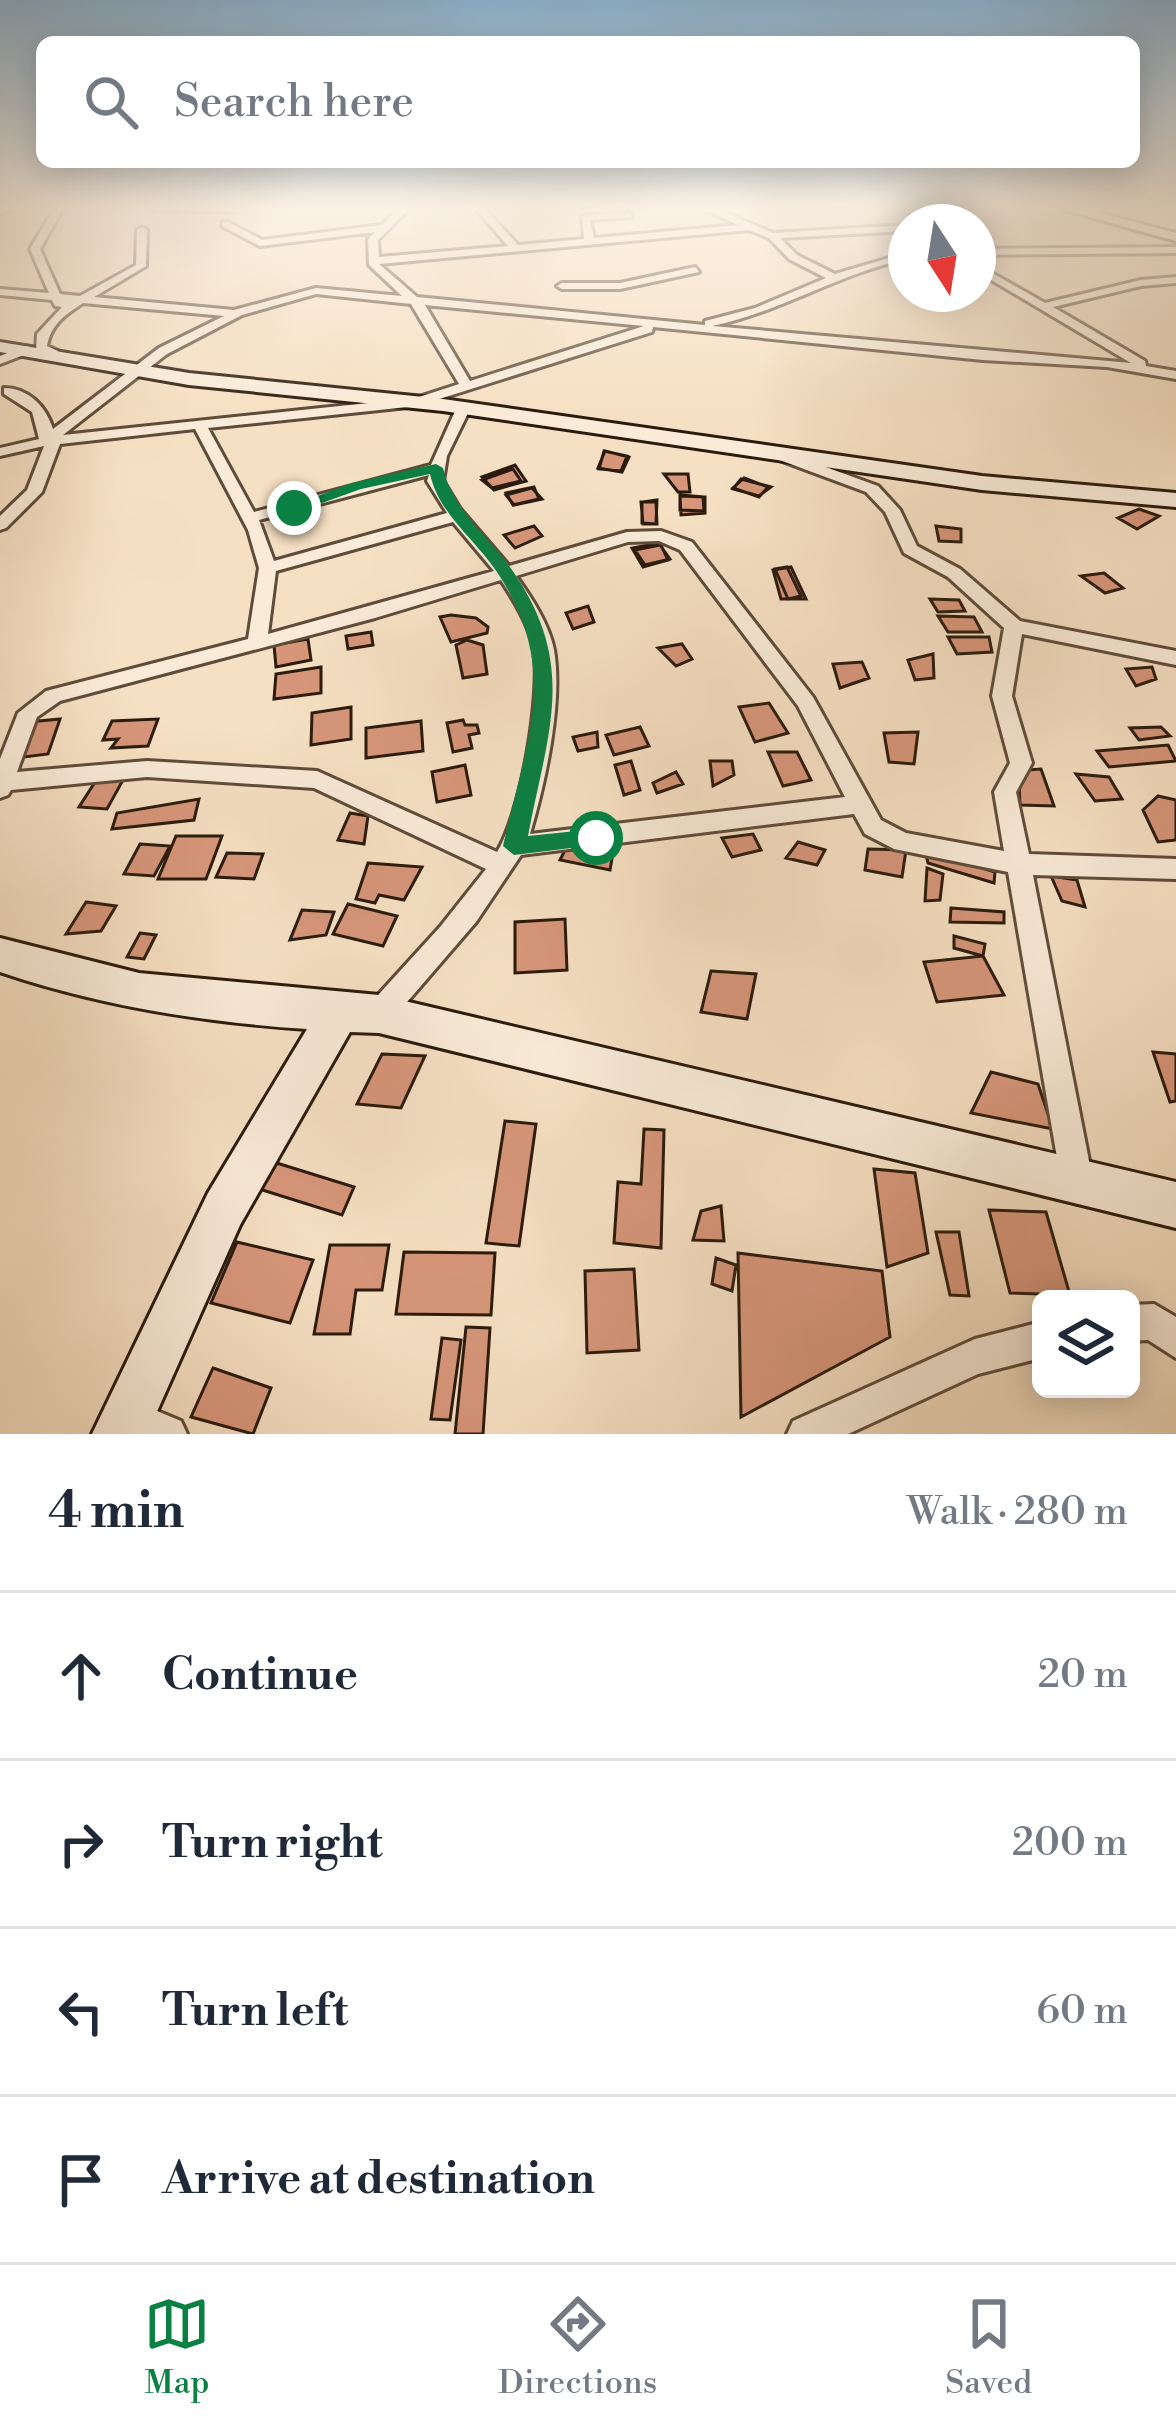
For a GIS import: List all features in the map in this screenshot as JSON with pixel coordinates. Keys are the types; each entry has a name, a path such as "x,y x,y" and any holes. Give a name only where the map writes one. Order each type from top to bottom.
{"street":[{"path":"47,276 60,314"},
{"path":"53,354 38,343 60,314 125,276"},
{"path":"384,276 440,334 468,403"},
{"path":"555,311 561,290 557,276"},
{"path":"468,303 620,286 667,276"},
{"path":"138,1428 224,1209 359,1013 464,918 508,856 545,694 544,649 505,572 455,516 436,481 436,468 468,403 519,373 624,334 740,316 831,276"},
{"path":"996,278 1176,388"},
{"path":"350,292 387,280"},
{"path":"1045,307 1141,283 1176,280"},
{"path":"0,292 238,314"},
{"path":"50,441 140,369 238,314 308,292 555,311 1176,375"},
{"path":"0,347 140,369 417,402 468,403 982,483 1176,500"},
{"path":"0,360 25,350"},
{"path":"468,403 519,373"},
{"path":"0,525 34,492 50,441 46,420 30,400 8,392"},
{"path":"0,452 50,441 417,402"},
{"path":"200,426 249,518 268,568 257,641"},
{"path":"765,450 872,489 892,510 910,549 954,573 1014,626 1176,658"},
{"path":"249,518 436,468"},
{"path":"268,568 455,516"},
{"path":"859,804 508,856 317,780 147,769 1,784 28,713 40,702 368,614 627,537 662,536 686,546 806,702 873,827 902,842 1017,865 1176,869"},
{"path":"1014,626 1002,696 1021,747 1021,763 1005,793 1076,1180"},
{"path":"0,955 149,989 359,1013 1176,1204"},
{"path":"1140,1323 1154,1322 1176,1340"},
{"path":"806,1434 975,1357 1032,1342"}],"building":[{"path":"604,451 627,456 621,471 599,469"},
{"path":"605,451 629,457 622,472 598,468"},
{"path":"515,465 526,481 494,490 482,477"},
{"path":"513,469 521,481 492,488 482,480"},
{"path":"664,474 688,474 690,492 678,492"},
{"path":"744,478 768,487 759,497 733,488"},
{"path":"741,479 771,487 759,496 733,489"},
{"path":"534,487 539,499 513,505 506,493"},
{"path":"532,488 542,499 514,505 506,495"},
{"path":"680,495 703,497 704,511 680,510"},
{"path":"680,496 705,497 705,513 681,515"},
{"path":"657,500 656,524 642,523 642,502"},
{"path":"641,502 656,502 657,524 643,524"},
{"path":"1139,509 1159,516 1137,529 1118,518"},
{"path":"534,526 542,536 515,548 504,535"},
{"path":"936,526 961,529 961,542 939,541"},
{"path":"660,543 668,560 643,567 632,548"},
{"path":"660,545 670,559 645,565 635,550"},
{"path":"787,567 801,596 788,599 775,569"},
{"path":"791,567 806,599 781,599 773,570"},
{"path":"1104,573 1123,588 1105,593 1081,576"},
{"path":"930,599 959,600 965,611 938,612"},
{"path":"588,606 594,622 573,629 566,613"},
{"path":"938,616 974,617 982,632 948,632"},
{"path":"440,617 476,618 488,627 487,633 451,642"},
{"path":"371,632 373,645 348,649 346,636"},
{"path":"948,637 989,637 992,652 957,654"},
{"path":"308,639 311,660 276,667 274,645"},
{"path":"467,640 483,645 487,674 463,678 456,645"},
{"path":"682,644 692,659 676,666 658,648"},
{"path":"933,654 934,678 915,680 908,660"},
{"path":"862,662 869,678 840,688 833,664"},
{"path":"321,667 321,693 274,699 276,674"},
{"path":"1152,667 1156,679 1136,686 1126,669"},
{"path":"769,703 788,733 755,742 739,707"},
{"path":"351,707 351,739 311,745 312,713"},
{"path":"60,719 48,754 16,758 29,722"},
{"path":"158,719 148,746 111,748 118,739 103,740 112,721"},
{"path":"463,720 465,725 477,725 479,733 469,735 472,748 453,752 447,723"},
{"path":"421,721 423,751 366,758 366,728"},
{"path":"640,727 649,746 614,755 606,735"},
{"path":"1161,727 1170,736 1139,740 1130,728"},
{"path":"597,732 598,747 578,751 573,737"},
{"path":"918,732 914,764 889,762 884,733"},
{"path":"1168,745 1176,761 1109,767 1097,751"},
{"path":"768,752 797,752 811,780 783,786"},
{"path":"631,761 640,790 624,795 615,765"},
{"path":"710,761 732,761 734,775 713,786"},
{"path":"465,765 471,795 437,802 432,772"},
{"path":"1041,769 1054,806 1020,805 1019,784 1027,770"},
{"path":"676,772 683,784 657,793 653,783"},
{"path":"1076,774 1109,777 1122,799 1095,801"},
{"path":"97,779 123,780 107,809 79,807"},
{"path":"1158,796 1176,800 1176,840 1158,842 1143,810"},
{"path":"199,799 194,820 112,829 117,813"},
{"path":"350,813 368,816 364,844 338,840"},
{"path":"753,834 761,850 732,857 722,838"},
{"path":"176,836 222,836 206,879 158,879"},
{"path":"798,842 825,850 817,865 786,858"},
{"path":"140,844 170,846 154,876 124,874"},
{"path":"614,847 610,870 560,860 565,850"},
{"path":"868,849 906,850 902,877 865,870"},
{"path":"925,850 995,872 994,883 928,863"},
{"path":"227,853 263,854 254,879 216,877"},
{"path":"368,863 422,867 404,900 379,895 375,903 356,899"},
{"path":"927,868 943,874 940,900 925,901"},
{"path":"1051,876 1077,880 1085,907 1062,901"},
{"path":"86,902 116,906 101,931 66,934"},
{"path":"348,904 397,916 383,946 333,934"},
{"path":"951,908 1004,912 1004,923 950,922"},
{"path":"302,910 334,912 326,935 290,940"},
{"path":"565,919 567,970 515,973 515,922"},
{"path":"140,933 156,935 144,959 127,957"},
{"path":"954,936 985,944 983,956 954,948"},
{"path":"983,956 1004,995 937,1002 924,962"},
{"path":"711,971 756,974 747,1019 701,1012"},
{"path":"1153,1052 1176,1054 1176,1101 1170,1102"},
{"path":"382,1054 425,1056 401,1108 357,1104"},
{"path":"991,1072 1038,1084 1053,1129 971,1113"},
{"path":"505,1121 536,1124 519,1246 486,1243"},
{"path":"644,1129 664,1130 661,1248 614,1243 618,1182 641,1184"},
{"path":"267,1160 354,1187 342,1215 253,1187"},
{"path":"874,1169 915,1173 928,1253 887,1267"},
{"path":"721,1206 724,1241 693,1240 701,1211"},
{"path":"989,1210 1046,1212 1069,1290 1010,1293"},
{"path":"936,1232 959,1232 969,1296 950,1295"},
{"path":"237,1242 313,1260 290,1323 211,1303"},
{"path":"330,1245 389,1245 382,1290 356,1290 350,1334 314,1334"},
{"path":"404,1252 495,1253 491,1315 396,1314"},
{"path":"738,1253 882,1271 890,1337 741,1417"},
{"path":"716,1258 736,1265 732,1291 712,1284"},
{"path":"634,1269 639,1350 587,1353 585,1271"},
{"path":"466,1327 490,1328 483,1434 455,1434"},
{"path":"442,1338 461,1340 450,1420 431,1419"},
{"path":"213,1368 271,1388 253,1434 191,1417"}],"route":[{"path":"294,508 357,486 436,468 442,495 505,572 544,649 545,694 514,846 596,838"}]}
